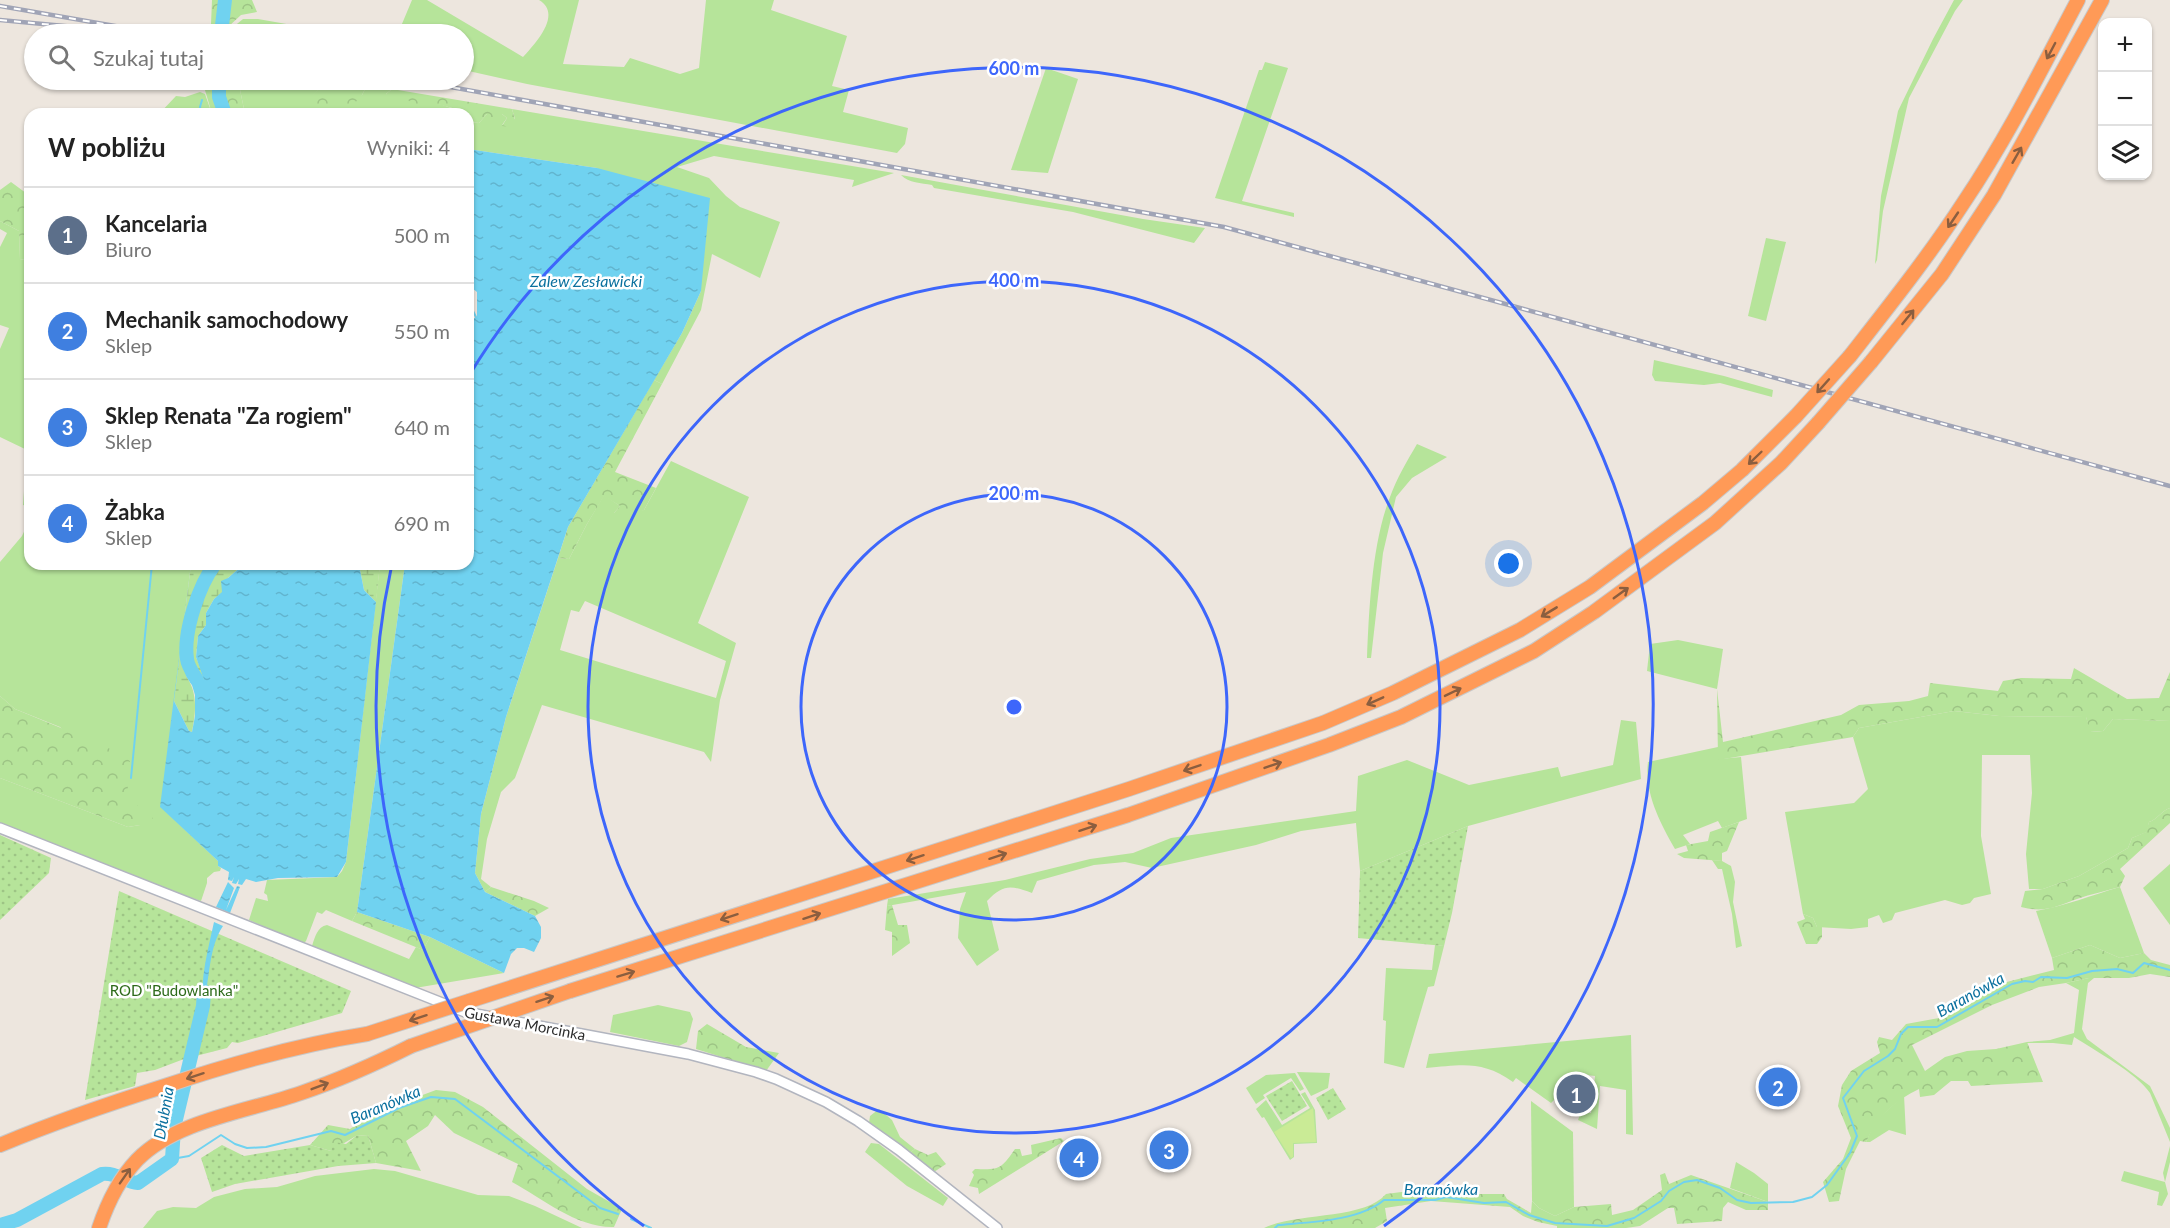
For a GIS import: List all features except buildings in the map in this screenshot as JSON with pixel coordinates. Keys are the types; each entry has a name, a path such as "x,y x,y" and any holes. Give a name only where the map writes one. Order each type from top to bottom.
{"highway":[{"path":"0,1145 101,1106 250,1058 316,1042 367,1034 1129,789 1323,723 1393,693 1520,630 1590,587 1703,503 1742,470 1796,416 1850,356 1923,262 1965,202 2078,0"},
{"path":"99,1228 124,1175 151,1148 181,1131 300,1094 356,1072 411,1046 570,991 1128,815 1329,745 1401,717 1533,651 1594,612 1724,516 1781,463 1818,423 1942,274 1994,195 2102,0"}],"street":[{"name":"Gustawa Morcinka","path":"0,828 465,1012 688,1054 756,1072 793,1086 835,1107 879,1136 998,1228"}],"green space":[{"path":"212,0 252,0 257,12 241,15 231,24 211,24"},
{"path":"412,0 427,0 467,24 402,24"},
{"path":"539,0 579,0 563,64 624,67 630,58 680,74 699,68 706,0 774,0 771,10 847,36 832,86 849,90 843,112 908,128 905,144 897,153 474,72 474,28 523,57 540,37 548,21 546,6"},
{"path":"1954,0 1963,0 1909,98 1883,211 1875,264 1881,196 1898,111"},
{"path":"243,19 258,19 286,24 237,24"},
{"path":"1265,62 1288,68 1242,201 1294,213 1294,217 1215,198 1259,70 1262,70"},
{"path":"1046,68 1078,79 1048,173 1011,170"},
{"path":"205,90 240,90 244,108 210,108"},
{"path":"240,90 318,90 308,101 319,105 362,95 364,90 391,90 386,94 437,103 451,108 244,108"},
{"path":"318,90 364,90 350,108 319,106 308,108 307,101"},
{"path":"391,90 398,90 512,109 514,127 502,126 507,118 502,114 494,119 487,114 479,123 474,123 474,108 452,108 437,104 429,108 415,105 405,98 395,106 386,94"},
{"path":"200,92 205,94 210,108 165,108 176,96 185,97"},
{"path":"512,109 894,173 852,187 854,180 714,156 677,167 709,178 740,207 780,222 760,278 712,254 701,310 662,384 654,380 682,333 701,291 597,168 474,150 474,123 479,123 487,114 502,114 507,118 502,125 515,119"},
{"path":"901,175 1205,228 1194,243 1073,212 934,188 932,185 911,181"},
{"path":"11,182 24,192 24,260 20,259 19,231 0,221 0,190"},
{"path":"0,221 19,231 20,259 24,260 24,449 0,437 0,349 9,328 0,325 0,247 7,233 0,229"},
{"path":"1766,238 1786,242 1766,321 1748,316"},
{"path":"1654,360 1773,390 1772,397 1720,383 1704,385 1655,381 1652,375"},
{"path":"654,380 662,384 615,472 656,488 644,510 627,517 614,513 620,506 604,496 569,559 558,558 568,527"},
{"path":"1417,444 1447,457 1412,478 1396,497 1383,553 1371,658 1367,658 1370,598 1379,535 1393,490"},
{"path":"671,461 749,497 698,623 736,643 720,700 711,762 704,752 542,705 515,778 501,792 487,839 481,879 491,887 485,892 475,873 481,814 506,717 558,558 569,559 604,495 620,506 614,513 644,510","holes":["585,601 726,661 716,698 560,650 571,610 579,612"]},
{"path":"24,532 24,570 190,570 161,807 218,861 218,866 221,868 220,871 214,872 207,878 201,901 180,896 0,824 0,778 128,827 140,825 127,792 60,727 15,709 0,696 0,562"},
{"path":"190,570 237,570 228,578 222,593 214,599 206,613 206,625 198,636 196,657 205,680 200,679 190,664 186,676 193,689 195,703 192,732 189,731 174,701"},
{"path":"360,570 379,570 376,602 364,590"},
{"path":"379,570 404,570 357,912 352,921 326,910 322,914 317,912 303,944 249,920 256,898 268,901 264,893 267,880 337,877 346,862"},
{"path":"1678,640 1723,649 1717,689 1647,671 1650,644"},
{"path":"2074,668 2127,699 2159,698 2170,672 2170,721 2113,719 2103,731 2090,732 2086,717 1999,716 1954,711 1859,728 1853,737 1718,760 1717,689 1723,742 1841,715 1859,705 1909,701 1928,696 1930,683 1998,691 2003,681 2021,678 2071,679"},
{"path":"0,696 15,709 105,746 130,761 129,794 137,805 153,818 146,826 128,827 0,778"},
{"path":"1954,711 1999,716 2086,717 2091,732 2103,731 2113,719 2170,721 2170,808 2149,822 2147,832 2132,838 2128,848 2079,876 2043,889 2029,889 2026,854 2032,793 2030,755 1982,755 1981,836 1991,894 1974,898 1970,903 1962,905 1945,900 1895,913 1892,920 1883,923 1879,915 1868,919 1868,927 1851,929 1817,927 1813,918 1803,914 1785,812 1854,803 1868,789 1853,737 1859,728"},
{"path":"1621,720 1636,722 1641,779 1468,826 1360,871 1356,823 1301,831 1256,845 1152,868 1125,862 1094,865 1037,881 1032,893 1018,888 1008,888 993,895 987,901 999,950 977,966 958,938 960,909 966,892 887,906 888,899 1005,880 1090,859 1133,853 1171,838 1356,811 1358,776 1407,760 1469,785 1558,767 1561,777 1613,765"},
{"path":"1718,747 1719,759 1741,757 1747,819 1722,828 1718,821 1683,835 1690,844 1675,849 1654,807 1648,785 1648,762"},
{"path":"2170,808 2170,823 2120,869 2125,876 2120,887 2050,908 2021,907 2025,891 2043,889 2079,876 2128,848 2132,838 2146,832 2149,822"},
{"path":"1739,822 1727,851 1722,853 1722,861 1684,858 1677,854 1688,851 1686,845 1708,841 1710,832"},
{"path":"1468,826 1444,946 1358,938 1360,871"},
{"path":"0,835 51,858 49,873 0,920"},
{"path":"1712,860 1722,861 1731,866 1735,882 1733,902 1742,946 1736,948 1732,914 1722,869 1718,869"},
{"path":"2170,864 2170,925 2143,888"},
{"path":"491,887 549,908 535,916 485,892"},
{"path":"2120,887 2144,953 2120,958 2090,945 2052,958 2036,911"},
{"name":"ROD \"Budowlanka\"","path":"119,891 351,991 342,1013 238,1043 232,1042 227,1048 184,1059 155,1070 137,1073 135,1086 85,1100"},
{"path":"892,905 898,925 907,925 910,943 892,956 892,932 885,930 887,906"},
{"path":"357,912 430,937 423,950 352,921"},
{"path":"1803,914 1813,918 1817,927 1822,927 1822,937 1817,944 1806,944 1797,922 1805,919"},
{"path":"327,925 409,959 416,947 423,950 430,937 504,973 415,988 313,948 317,933"},
{"path":"1435,945 1444,946 1434,986 1428,987 1404,1068 1384,1063 1386,1021 1383,1020 1386,968 1432,970"},
{"path":"2090,945 2120,958 2144,953 2151,960 2170,965 2170,977 2150,974 2129,978 2089,978 2039,987 1992,1005 1912,1045 1925,1071 1945,1057 1967,1051 1996,1049 2027,1042 2043,1082 1971,1086 1968,1081 1951,1081 1934,1095 1920,1097 1919,1089 1910,1093 1881,1118 1866,1142 1860,1141 1846,1169 1839,1201 1829,1202 1823,1182 1843,1159 1851,1138 1838,1106 1842,1085 1851,1071 1880,1053 1877,1042 1879,1037 1892,1040 1906,1024 1939,1018 1954,1006 1995,985 2054,970 2052,958"},
{"path":"2094,978 2088,983 2082,1029 2087,1039 2150,1086 2170,1128 2170,1142 2150,1093 2136,1078 2115,1063 2074,1037 2072,1045 2027,1043 2050,1040 2074,1033 2079,990 2066,983"},
{"path":"658,1005 690,1012 693,1019 687,1042 679,1046 610,1032 613,1015"},
{"path":"707,1024 746,1047 779,1053 766,1071 696,1049 698,1031"},
{"path":"1631,1035 1633,1135 1626,1134 1626,1090 1600,1086 1597,1129 1578,1120 1581,1112 1591,1113 1595,1076 1569,1073 1565,1102 1556,1098 1551,1103 1516,1078 1513,1082 1481,1067 1461,1065 1426,1068 1429,1054"},
{"path":"1297,1072 1330,1073 1328,1088 1311,1096"},
{"path":"1295,1073 1304,1089 1300,1091 1291,1078 1263,1095 1265,1098 1256,1104 1246,1088 1266,1075"},
{"path":"1292,1081 1307,1106 1282,1121 1266,1096"},
{"path":"1333,1088 1346,1109 1328,1120 1316,1098"},
{"path":"436,1090 455,1092 483,1107 587,1189 622,1209 614,1227 600,1226 574,1218 512,1182 518,1164 454,1133 435,1115 428,1126 406,1141 421,1171 376,1163 368,1135 356,1136 331,1151 310,1145 328,1125 350,1129 374,1113"},
{"path":"1305,1092 1315,1110 1317,1143 1294,1144 1294,1157 1290,1160 1264,1117 1262,1118 1256,1109 1266,1100 1282,1125 1310,1108 1301,1094"},
{"path":"1904,1095 1906,1135 1889,1130 1870,1142 1866,1142 1875,1122"},
{"path":"1531,1101 1573,1132 1574,1207 1555,1216 1539,1208 1532,1201"},
{"path":"1313,1108 1316,1142 1293,1143 1293,1157 1291,1158 1274,1132"},
{"path":"879,1109 892,1120 900,1137 915,1149 909,1153 869,1123 870,1116"},
{"path":"368,1135 376,1163 338,1166 235,1184 212,1192 201,1158 222,1145 244,1156 310,1145 331,1151 334,1142 346,1144 356,1136"},
{"path":"1061,1138 1064,1141 979,1194 978,1188 969,1186 974,1175 972,1172 975,1169 999,1167 1015,1149 1020,1149 1022,1156 1032,1154 1031,1145"},
{"path":"871,1143 879,1144 948,1198 943,1206 907,1186 865,1152"},
{"path":"2170,1146 2170,1162 2165,1182 2163,1173"},
{"path":"915,1149 928,1155 936,1152 946,1164 934,1172 909,1153"},
{"path":"1736,1162 1768,1184 1768,1202 1730,1188"},
{"path":"374,1169 395,1171 478,1195 509,1196 582,1228 143,1228 157,1211 173,1207 196,1208 214,1197 245,1189 277,1187 315,1176"},
{"path":"2124,1171 2165,1182 2168,1194 2162,1206 2157,1205 2159,1192 2121,1181"},
{"path":"1665,1173 1669,1184 1691,1175 1768,1202 1768,1210 1746,1210 1728,1202 1723,1208 1722,1221 1677,1224 1674,1208 1668,1208 1640,1226 1557,1228 1557,1226 1523,1216 1510,1207 1431,1201 1385,1208 1387,1221 1375,1228 1264,1228 1278,1223 1362,1208 1376,1202 1386,1194 1432,1188 1432,1194 1504,1194 1507,1199 1531,1213 1532,1201 1539,1208 1555,1216 1574,1207 1611,1204 1612,1215 1633,1210 1662,1190 1660,1175"}],"water":[{"name":"Zalew Zesławicki","path":"474,150 597,168 710,198 701,291 682,333 568,527 506,717 481,814 475,873 485,892 535,916 541,927 541,938 534,952 517,948 511,954 504,973 430,937 357,912 404,570 474,570 474,318 477,318 477,292 474,290"},
{"path":"190,570 174,701 189,731 192,732 195,695 186,676 184,662 190,664 200,679 204,680 196,657 198,636 206,625 206,613 214,599 222,592 221,581 237,570 360,570 364,590 376,602 346,862 337,877 278,878 256,882 246,879 242,885 238,884 239,879 236,884 232,883 234,877 232,881 228,880 229,872 218,866 218,861 160,807"},
{"path":"228,882 234,888 226,910 237,886 240,887 230,913 216,907"},
{"path":"214,922 223,926 212,954 203,1006 204,974"}],"waterway":[{"name":"Dłubnia","path":"222,24 225,0"},
{"name":"Dłubnia","path":"219,90 223,108"},
{"path":"200,108 202,100"},
{"path":"474,313 477,319"},
{"path":"131,778 151,570"},
{"name":"Dłubnia","path":"197,680 188,662 187,636 198,596 211,570"},
{"name":"Baranówka","path":"1275,1228 1278,1225 1348,1216 1374,1207 1384,1200 1435,1200 1446,1197 1484,1203 1506,1202 1529,1215 1555,1223 1607,1226 1634,1218 1661,1201 1669,1191 1684,1182 1697,1180 1720,1188 1737,1200 1751,1203 1793,1202 1812,1197 1827,1185 1850,1153 1857,1136 1843,1098 1864,1071 1895,1049 1901,1034 1908,1027 1937,1027 2012,984 2033,982 2041,977 2067,978 2092,971 2117,969 2133,973 2144,963 2170,970"},
{"name":"Dłubnia","path":"0,1225 17,1220 102,1174 112,1174 138,1183 172,1159 174,1128 203,1006 204,991"},
{"name":"Baranówka","path":"172,1159 189,1156 221,1135 247,1148 266,1147 331,1131 345,1135 399,1108 431,1097 455,1099 600,1208 618,1214"},
{"name":"Baranówka","path":"631,1219 651,1228"}],"railway":[{"path":"0,6 104,24"},
{"path":"0,20 43,24"},
{"path":"467,90 1224,227 2170,486"}],"place":[{"name":"Mechanik samochodowy","path":"1778,1087"},
{"name":"Kancelaria","path":"1576,1094"},
{"name":"Sklep Renata \"Za rogiem\"","path":"1169,1150"},
{"name":"Żabka","path":"1079,1158"}]}
